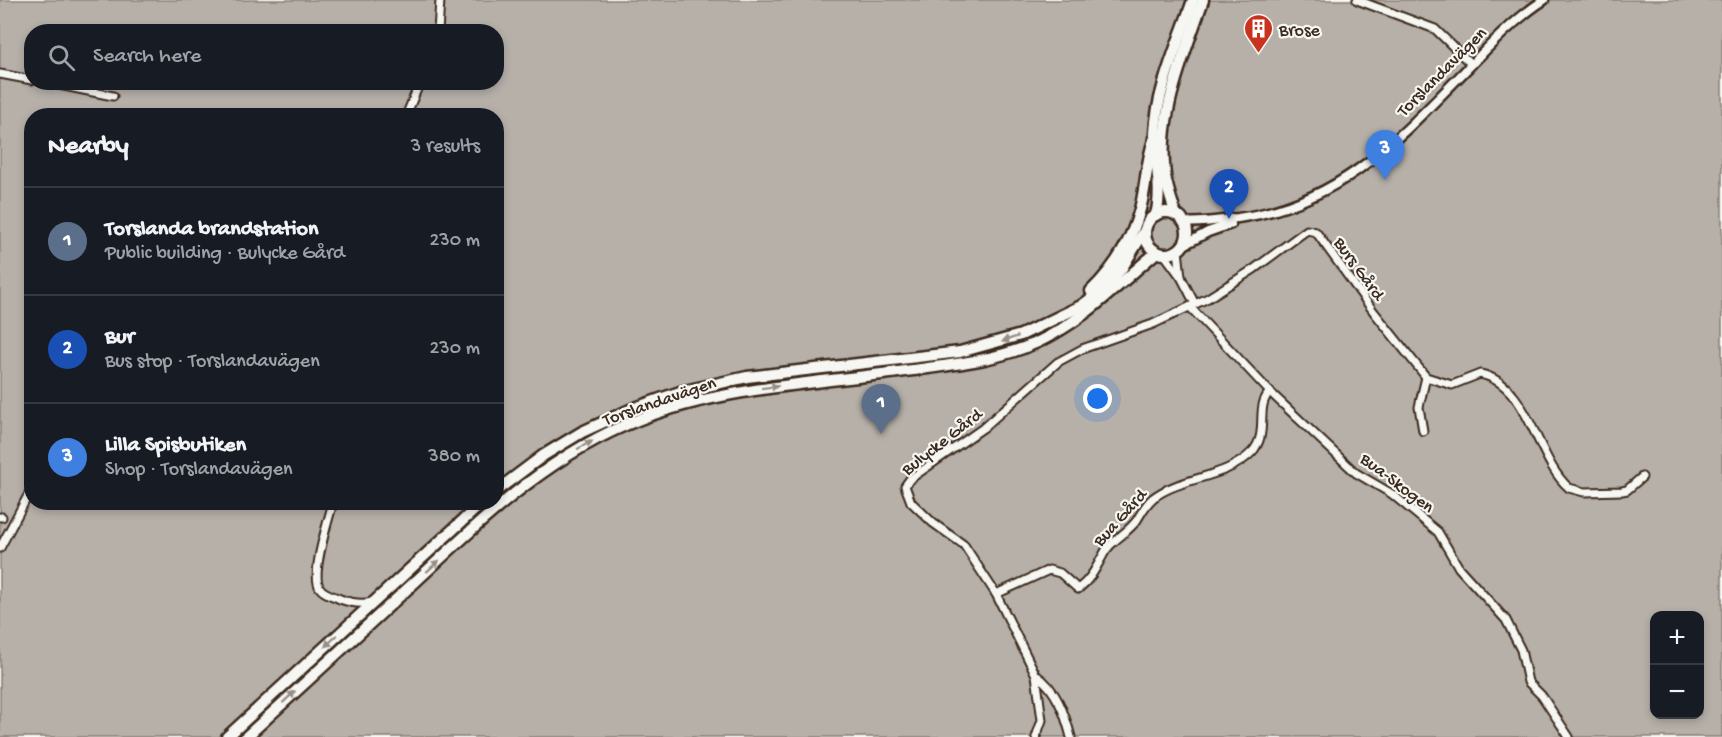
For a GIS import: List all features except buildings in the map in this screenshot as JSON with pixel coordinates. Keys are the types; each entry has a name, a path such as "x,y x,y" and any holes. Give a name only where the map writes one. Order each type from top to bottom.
{"main road":[{"path":"1156,215 1159,198 1155,136 1165,84 1192,0"},
{"path":"1180,248 1186,236 1165,174 1164,133 1169,103 1203,0"},
{"name":"Torslandavägen","path":"1063,314 1089,293 1111,270 1128,242 1139,213 1149,154 1155,136"},
{"name":"Torslandavägen","path":"504,485 544,455 582,432 632,409 680,392 740,378 970,350 1021,335 1090,300 1109,284 1146,230 1149,222 1156,215 1166,213 1180,219"},
{"path":"1146,230 1148,243 1160,253"},
{"name":"Torslandavägen","path":"504,501 549,467 599,438 641,419 723,394 958,365 1002,355 1038,342 1081,317 1160,253 1180,248"},
{"path":"227,737 474,510"},
{"name":"Torslandavägen","path":"246,737 494,510"}],"street":[{"path":"438,24 440,0"},
{"path":"1357,0 1435,29 1471,64"},
{"name":"Torslandavägen","path":"1180,248 1214,229 1301,202 1356,172 1391,144 1537,0"},
{"name":"Torslandavägen","path":"1528,11 1544,0"},
{"path":"0,74 24,78"},
{"path":"83,90 113,96"},
{"path":"409,108 417,90"},
{"name":"Torslandavägen","path":"1180,219 1205,224 1251,216"},
{"name":"Burs Gård","path":"1192,306 1254,269 1307,230 1311,230 1316,232 1374,312 1426,377"},
{"path":"1180,248 1182,277 1192,306"},
{"path":"1160,253 1182,277"},
{"name":"Bua-Skogen","path":"1192,306 1270,393 1356,472 1392,494 1438,532 1459,568 1506,620 1521,650 1528,682 1542,696 1569,737"},
{"name":"Bulycke Gård","path":"1036,737 1042,720 1036,675 996,594 964,545 933,523 911,502 906,483 983,428 1058,362 1082,349 1134,332 1192,306"},
{"path":"1423,431 1419,407 1426,377 1452,385 1480,374 1496,380 1525,412 1543,451 1569,488 1584,492 1622,491 1627,490 1642,477"},
{"name":"Bua Gård","path":"996,594 1049,570 1060,573 1078,590 1099,567 1109,547 1131,527 1152,500 1174,485 1216,473 1250,454 1261,438 1263,405 1270,393"},
{"path":"0,548 24,503"},
{"path":"331,510 316,579 323,592 347,601 363,604 375,602"},
{"path":"347,601 353,611 352,622"},
{"name":"Bulycke Gård","path":"1036,675 1050,687 1062,707 1071,737"}],"shaded area":[{"path":"0,0 1722,0 1722,737 0,737"}],"place":[{"name":"Brose","path":"1258,54"},
{"name":"Lilla Spisbutiken","path":"1385,180"},
{"name":"Bur","path":"1229,219"},
{"name":"Torslanda brandstation","path":"881,434"}]}
